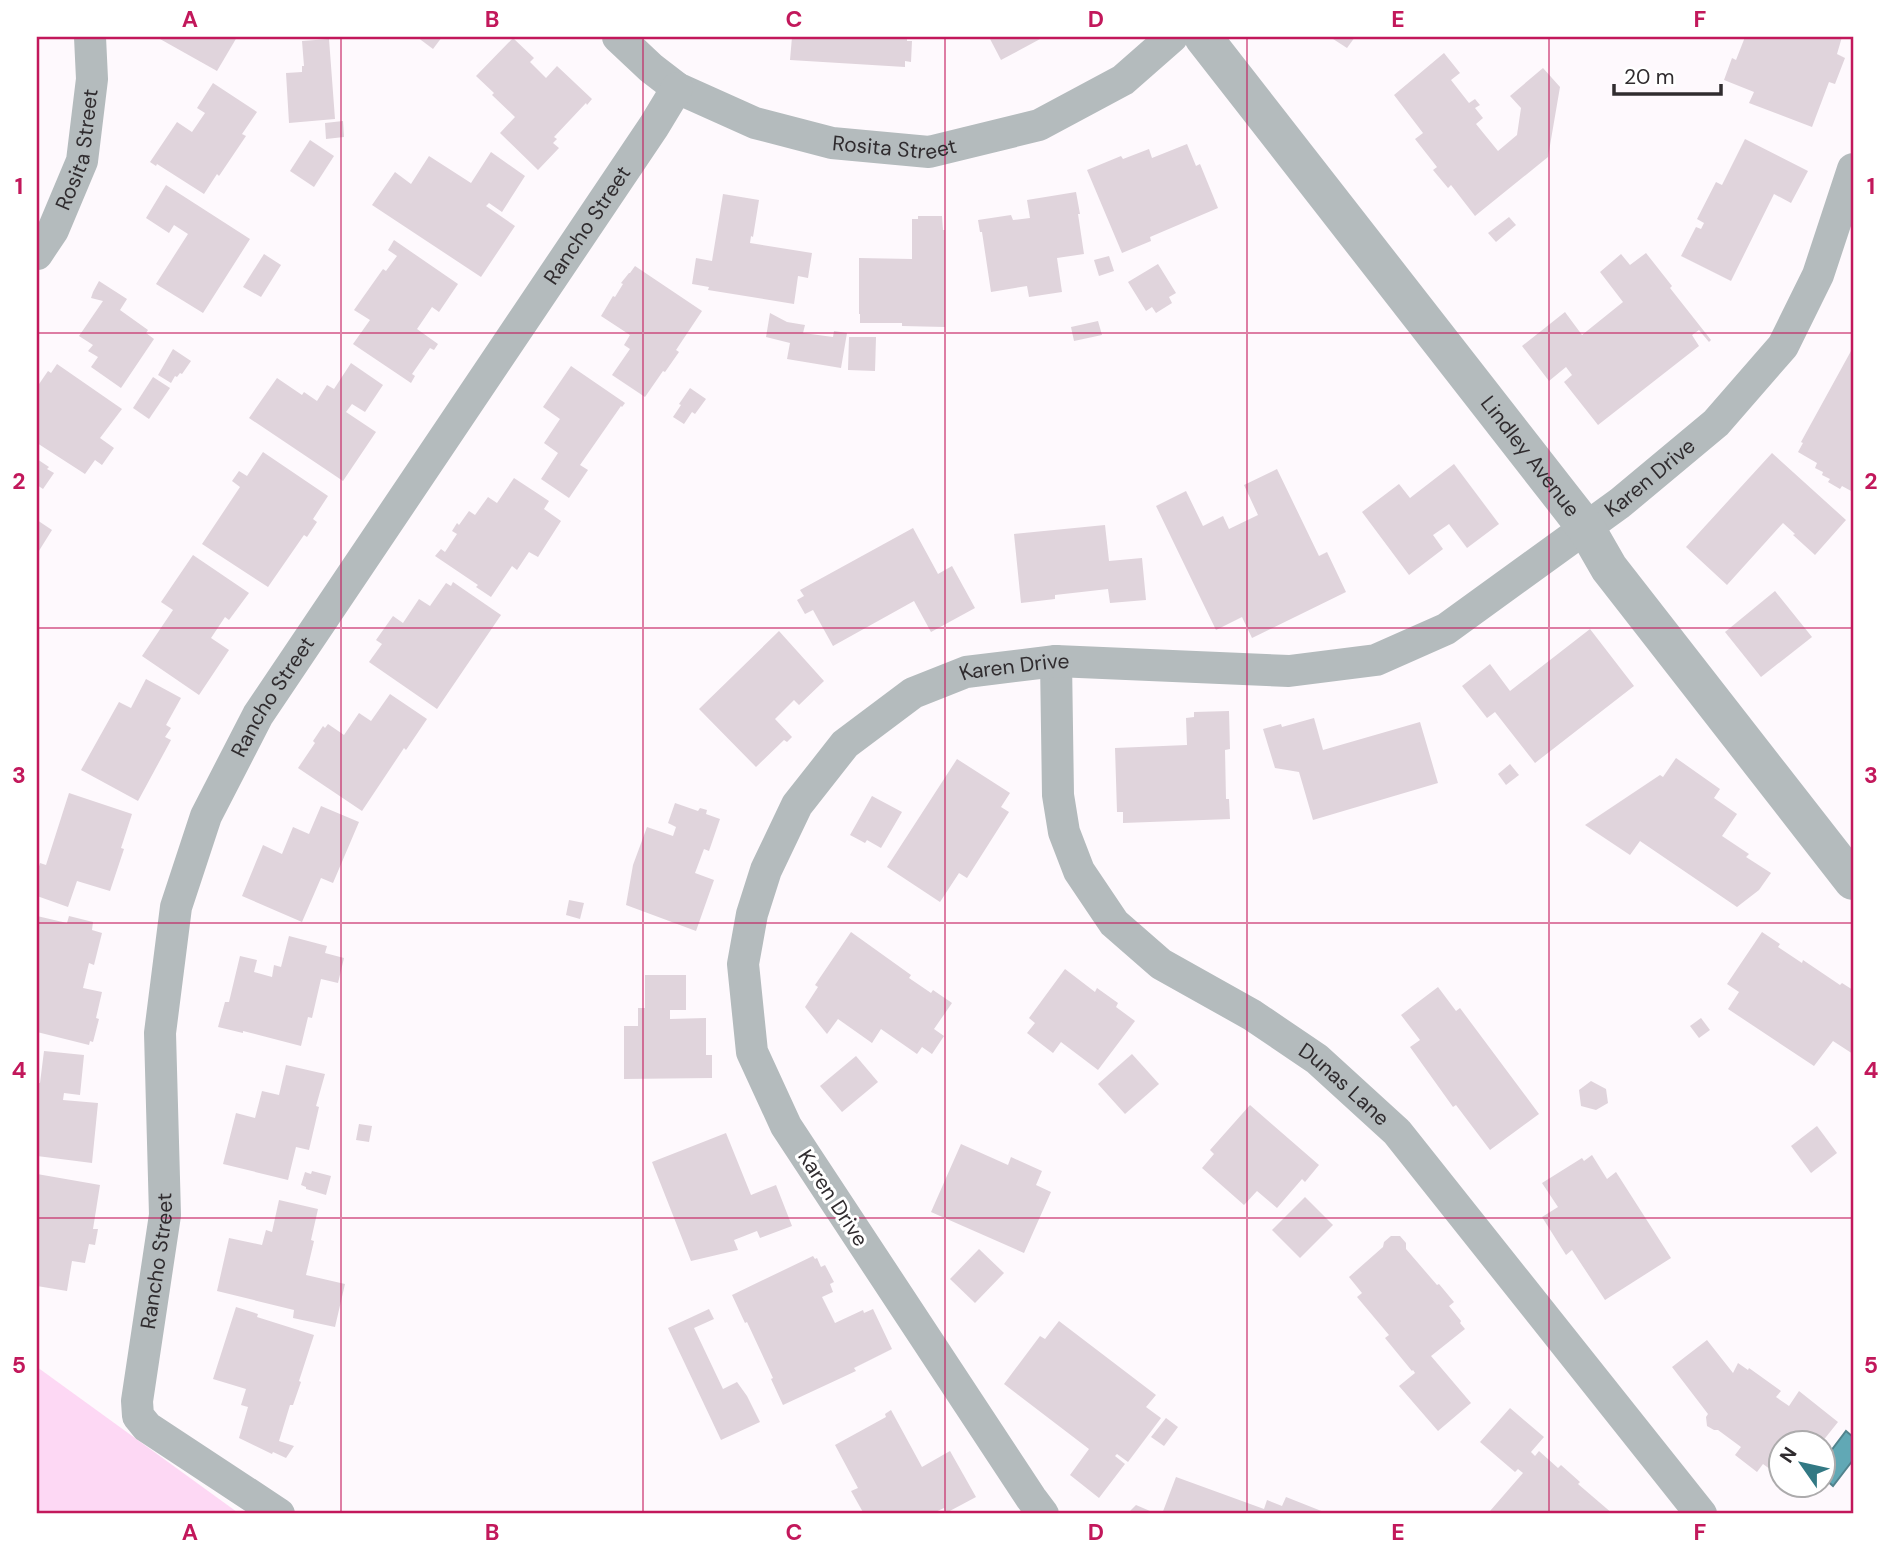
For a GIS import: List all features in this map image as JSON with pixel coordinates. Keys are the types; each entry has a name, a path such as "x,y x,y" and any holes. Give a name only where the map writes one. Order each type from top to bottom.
{"street":[{"name":"Rosita Street","path":"37,254 52,230 82,161 92,79 90,37"},
{"name":"Rosita Street","path":"618,37 677,88 755,123 832,143 929,152 1039,125 1123,80 1172,37"},
{"name":"Lindley Avenue","path":"1203,37 1586,528 1609,568 1853,881"},
{"name":"Rancho Street","path":"279,1514 147,1427 138,1416 137,1402 165,1215 160,1033 176,907 206,816 258,715 639,149 677,88"},
{"name":"Karen Drive","path":"1043,1514 786,1126 752,1052 743,964 752,914 766,870 797,805 845,744 913,693 966,672 1056,661 1289,671 1376,660 1446,629 1620,503 1716,423 1783,346 1818,275 1853,169"},
{"name":"Dunas Lane","path":"1056,661 1058,795 1064,832 1079,871 1114,923 1161,964 1252,1014 1317,1059 1396,1132 1701,1514"}],"shaded area":[{"path":"37,1367 237,1512 240,1514 37,1514"}],"water":[{"path":"1846,1431 1853,1437 1853,1460 1838,1480 1838,1442"}],"building":[{"path":"237,37 217,71 160,39"},
{"path":"417,37 442,37 433,49"},
{"path":"792,37 907,37 907,41 912,41 911,62 905,61 905,67 790,60"},
{"path":"989,37 1041,37 1042,38 1001,60"},
{"path":"1330,37 1355,37 1347,48"},
{"path":"1745,37 1842,37 1837,54 1845,58 1835,84 1829,82 1812,127 1749,103 1754,92 1724,80 1732,58 1736,60"},
{"path":"513,38 534,58 530,62 546,78 557,66 592,99 554,137 557,139 553,143 559,148 538,170 500,133 515,117 476,76"},
{"path":"329,39 335,119 289,123 286,73 302,72 302,41"},
{"path":"1444,53 1460,73 1451,80 1469,103 1475,99 1480,105 1475,108 1483,118 1476,124 1498,151 1517,135 1521,108 1510,96 1543,68 1560,87 1548,157 1475,216 1451,185 1448,188 1433,170 1437,167 1415,139 1423,133 1394,95"},
{"path":"213,83 257,112 242,134 246,136 204,194 150,162 177,122 192,132 205,113 197,108"},
{"path":"343,121 344,137 326,139 325,123"},
{"path":"1745,139 1808,171 1791,203 1774,194 1731,281 1681,256 1696,227 1701,229 1704,223 1697,219 1716,182 1722,185"},
{"path":"310,140 334,156 314,187 290,171"},
{"path":"1187,144 1196,166 1200,164 1218,208 1150,237 1151,241 1122,253 1087,170 1121,156 1123,159 1149,149 1152,158"},
{"path":"491,152 525,176 502,212 489,203 486,206 515,226 481,277 372,205 395,172 411,184 429,156 471,183"},
{"path":"166,185 250,239 203,313 156,284 188,234 174,225 169,233 146,218"},
{"path":"1076,192 1084,254 1057,258 1062,292 1029,297 1027,286 991,292 978,220 1011,215 1013,220 1030,218 1027,200"},
{"path":"723,194 759,200 750,243 812,253 808,278 798,276 794,304 708,290 709,287 692,284 696,258 712,261"},
{"path":"918,216 942,216 945,230 945,327 860,323 859,258 912,259 912,219 918,219"},
{"path":"1509,217 1516,225 1496,242 1488,233"},
{"path":"394,240 458,284 439,312 432,307 417,329 438,344 434,350 430,348 412,374 415,376 411,383 353,344 370,320 354,310 383,269 386,271 397,256 388,250"},
{"path":"1646,253 1711,340 1709,342 1699,330 1692,335 1699,346 1598,425 1564,382 1572,375 1566,367 1549,381 1522,346 1565,312 1582,335 1623,302 1600,272 1621,254 1630,265"},
{"path":"264,254 281,265 261,297 243,287"},
{"path":"1109,256 1114,271 1099,276 1094,260"},
{"path":"1158,264 1176,293 1169,297 1172,303 1156,313 1152,307 1146,311 1128,282"},
{"path":"635,266 702,311 676,350 679,352 645,397 612,375 630,349 624,345 630,335 601,316"},
{"path":"99,281 127,299 120,310 148,330 146,333 154,339 121,388 91,367 98,357 88,351 93,345 79,336 103,301 91,298"},
{"path":"770,313 787,322 805,325 803,333 833,337 834,331 847,333 841,368 787,359 790,343 766,337"},
{"path":"1098,321 1102,335 1074,341 1071,327"},
{"path":"849,337 876,337 875,371 848,370"},
{"path":"173,349 191,361 171,383 158,375"},
{"path":"1851,351 1853,492 1828,482 1830,479 1815,468 1817,463 1798,452"},
{"path":"351,363 383,385 365,412 352,404 346,412 376,432 343,481 249,418 277,378 302,395 304,392 317,401 327,385 334,389"},
{"path":"57,364 122,409 100,438 114,448 102,465 95,460 85,474 37,443 37,387 48,371 51,373"},
{"path":"571,366 625,403 580,465 588,470 569,498 541,479 558,453 544,443 560,419 543,407"},
{"path":"153,377 170,388 149,419 133,408"},
{"path":"690,388 706,399 684,424 673,417"},
{"path":"263,452 328,496 313,519 317,522 307,537 304,535 268,587 202,544 240,487 232,481 239,471 247,476"},
{"path":"1772,453 1846,520 1815,555 1783,523 1727,585 1686,547"},
{"path":"37,459 54,473 43,489 37,485"},
{"path":"1454,464 1499,524 1467,548 1449,524 1433,535 1443,549 1409,575 1362,512 1399,484 1410,498"},
{"path":"1277,469 1319,556 1327,552 1346,592 1252,638 1242,617 1216,630 1156,506 1186,491 1203,526 1223,516 1229,529 1258,515 1244,485"},
{"path":"514,478 549,501 544,509 561,521 538,557 529,552 517,570 512,566 491,597 435,556 441,549 445,552 457,534 452,531 469,511 475,515 488,497 497,503"},
{"path":"37,520 52,530 37,554"},
{"path":"1105,525 1109,561 1142,558 1146,600 1110,603 1108,589 1055,595 1055,599 1021,603 1014,534"},
{"path":"913,528 938,574 952,566 975,608 931,632 914,601 833,646 813,610 805,614 797,600 804,596 800,590"},
{"path":"193,555 249,593 229,620 225,617 211,638 229,650 199,695 142,656 173,610 161,602"},
{"path":"453,582 501,615 437,709 369,662 382,644 376,640 393,616 403,623 419,599 430,606 446,583 451,586"},
{"path":"1775,591 1812,637 1761,677 1725,632"},
{"path":"1590,629 1634,686 1535,763 1495,712 1487,718 1462,686 1490,664 1510,691"},
{"path":"779,631 824,681 799,705 794,700 775,719 792,737 787,742 784,740 756,767 699,709"},
{"path":"146,679 181,698 166,725 171,728 165,737 171,740 138,801 81,770 119,702 131,708"},
{"path":"390,694 427,719 362,811 298,768 323,726 325,728 328,724 344,735 359,713 371,721"},
{"path":"1229,711 1230,749 1225,750 1226,799 1229,799 1230,819 1123,823 1123,812 1117,812 1115,748 1187,745 1186,718 1194,717 1194,712"},
{"path":"1314,718 1323,750 1420,722 1438,783 1313,820 1299,772 1275,768 1263,729"},
{"path":"1676,758 1720,789 1714,798 1737,814 1722,836 1749,854 1746,857 1771,873 1759,890 1737,907 1640,841 1630,855 1585,825 1660,775 1663,777"},
{"path":"957,759 1010,793 1001,807 1009,812 967,878 959,873 940,902 887,867"},
{"path":"1510,764 1519,775 1506,785 1498,774"},
{"path":"69,793 132,814 110,891 77,881 68,907 37,896 37,874 40,863 46,865"},
{"path":"872,796 902,812 881,848 850,835"},
{"path":"675,803 698,811 700,808 707,810 706,814 720,819 709,851 704,849 695,873 714,880 696,931 626,905 633,865 647,827 673,836 676,827 668,823"},
{"path":"321,806 359,822 333,883 321,878 302,922 242,896 263,845 282,854 293,827 309,834"},
{"path":"569,900 584,903 580,919 566,915"},
{"path":"37,916 67,923 69,916 93,922 92,930 102,933 94,965 89,963 83,988 102,992 96,1018 99,1019 93,1042 90,1041 89,1045 37,1032"},
{"path":"851,932 911,975 909,978 952,1003 934,1029 944,1036 932,1054 922,1047 917,1054 881,1029 872,1043 838,1019 827,1034 805,1007 818,987 815,985"},
{"path":"1762,932 1802,963 1803,960 1840,985 1842,983 1853,990 1853,1054 1833,1041 1814,1066 1728,1009 1739,992 1727,984"},
{"path":"289,936 327,946 325,953 344,958 338,983 321,979 312,1018 308,1017 301,1046 218,1027 225,1002 229,1002 240,956 257,960 254,972 272,977 274,965 281,967"},
{"path":"1065,969 1095,992 1097,988 1118,1003 1116,1007 1135,1021 1098,1070 1061,1042 1053,1053 1027,1033 1035,1023 1029,1018"},
{"path":"645,975 686,975 686,1010 670,1010 670,1019 706,1018 706,1055 712,1055 712,1078 624,1079 624,1026 638,1026 638,1008 645,1008"},
{"path":"1438,987 1456,1011 1460,1008 1539,1114 1490,1150 1456,1105 1453,1107 1410,1047 1420,1040 1401,1015"},
{"path":"1701,1018 1710,1030 1699,1038 1690,1026"},
{"path":"44,1051 84,1055 80,1095 64,1093 63,1100 98,1103 92,1163 37,1156 37,1083 40,1083"},
{"path":"1132,1054 1159,1084 1125,1114 1098,1084"},
{"path":"856,1056 878,1082 842,1112 820,1086"},
{"path":"286,1065 325,1074 316,1106 319,1107 309,1150 296,1147 288,1180 223,1164 236,1113 255,1118 262,1091 279,1095"},
{"path":"1591,1081 1606,1089 1608,1103 1596,1110 1581,1106 1579,1090"},
{"path":"1250,1105 1319,1165 1305,1182 1302,1179 1277,1208 1257,1191 1244,1205 1202,1168 1214,1154 1210,1150"},
{"path":"359,1124 372,1126 369,1142 356,1140"},
{"path":"1817,1126 1837,1153 1811,1173 1791,1146"},
{"path":"726,1133 751,1195 776,1185 792,1226 760,1238 757,1231 734,1240 738,1250 691,1261 652,1162"},
{"path":"961,1144 1008,1165 1011,1157 1042,1171 1036,1185 1051,1192 1024,1253 931,1212"},
{"path":"1592,1155 1607,1179 1616,1172 1671,1258 1605,1300 1572,1250 1566,1255 1542,1217 1558,1207 1542,1183 1582,1158 1584,1161"},
{"path":"312,1171 331,1176 326,1195 301,1185 305,1172 311,1174"},
{"path":"37,1174 100,1185 93,1229 98,1229 95,1245 89,1244 85,1263 72,1261 67,1291 37,1286"},
{"path":"1305,1197 1333,1225 1300,1258 1272,1230"},
{"path":"279,1200 318,1209 306,1275 345,1284 335,1327 293,1318 294,1310 217,1291 229,1238 262,1245 266,1230 272,1232"},
{"path":"1391,1236 1400,1236 1406,1243 1406,1249 1454,1302 1449,1306 1465,1329 1431,1356 1471,1403 1438,1431 1399,1386 1415,1373 1385,1338 1389,1335 1357,1297 1362,1293 1349,1277 1383,1247 1384,1242"},
{"path":"979,1249 1004,1273 975,1303 950,1279"},
{"path":"813,1256 821,1267 825,1265 834,1282 830,1284 833,1292 822,1297 835,1323 863,1310 864,1313 873,1309 892,1349 854,1368 856,1371 783,1405 771,1379 773,1378 732,1295"},
{"path":"236,1307 258,1314 257,1317 314,1335 299,1381 301,1382 293,1405 290,1405 279,1441 294,1446 286,1458 239,1438 248,1407 241,1405 246,1389 213,1379"},
{"path":"709,1309 714,1319 694,1328 723,1389 737,1382 760,1422 721,1440 668,1328"},
{"path":"1059,1321 1156,1395 1146,1407 1161,1418 1128,1462 1117,1454 1115,1456 1125,1464 1099,1498 1070,1475 1089,1449 1004,1384 1040,1336 1045,1339"},
{"path":"1707,1340 1733,1373 1738,1363 1748,1370 1749,1368 1781,1391 1776,1397 1789,1406 1799,1391 1838,1422 1833,1428 1768,1428 1768,1468 1763,1464 1757,1472 1735,1455 1741,1447 1718,1430 1707,1426 1708,1414 1672,1367"},
{"path":"1510,1408 1544,1437 1531,1452 1535,1456 1539,1451 1558,1468 1561,1465 1580,1482 1578,1484 1613,1514 1494,1514 1490,1511 1523,1473 1518,1469 1515,1472 1480,1442"},
{"path":"891,1410 922,1467 950,1451 976,1497 946,1513 944,1508 931,1514 864,1514 851,1491 858,1488 835,1445 886,1417 885,1414"},
{"path":"1166,1418 1178,1427 1164,1446 1151,1437"},
{"path":"1176,1477 1264,1509 1267,1500 1282,1506 1286,1497 1329,1514 1162,1514"},
{"path":"1136,1505 1157,1514 1127,1514"}]}
